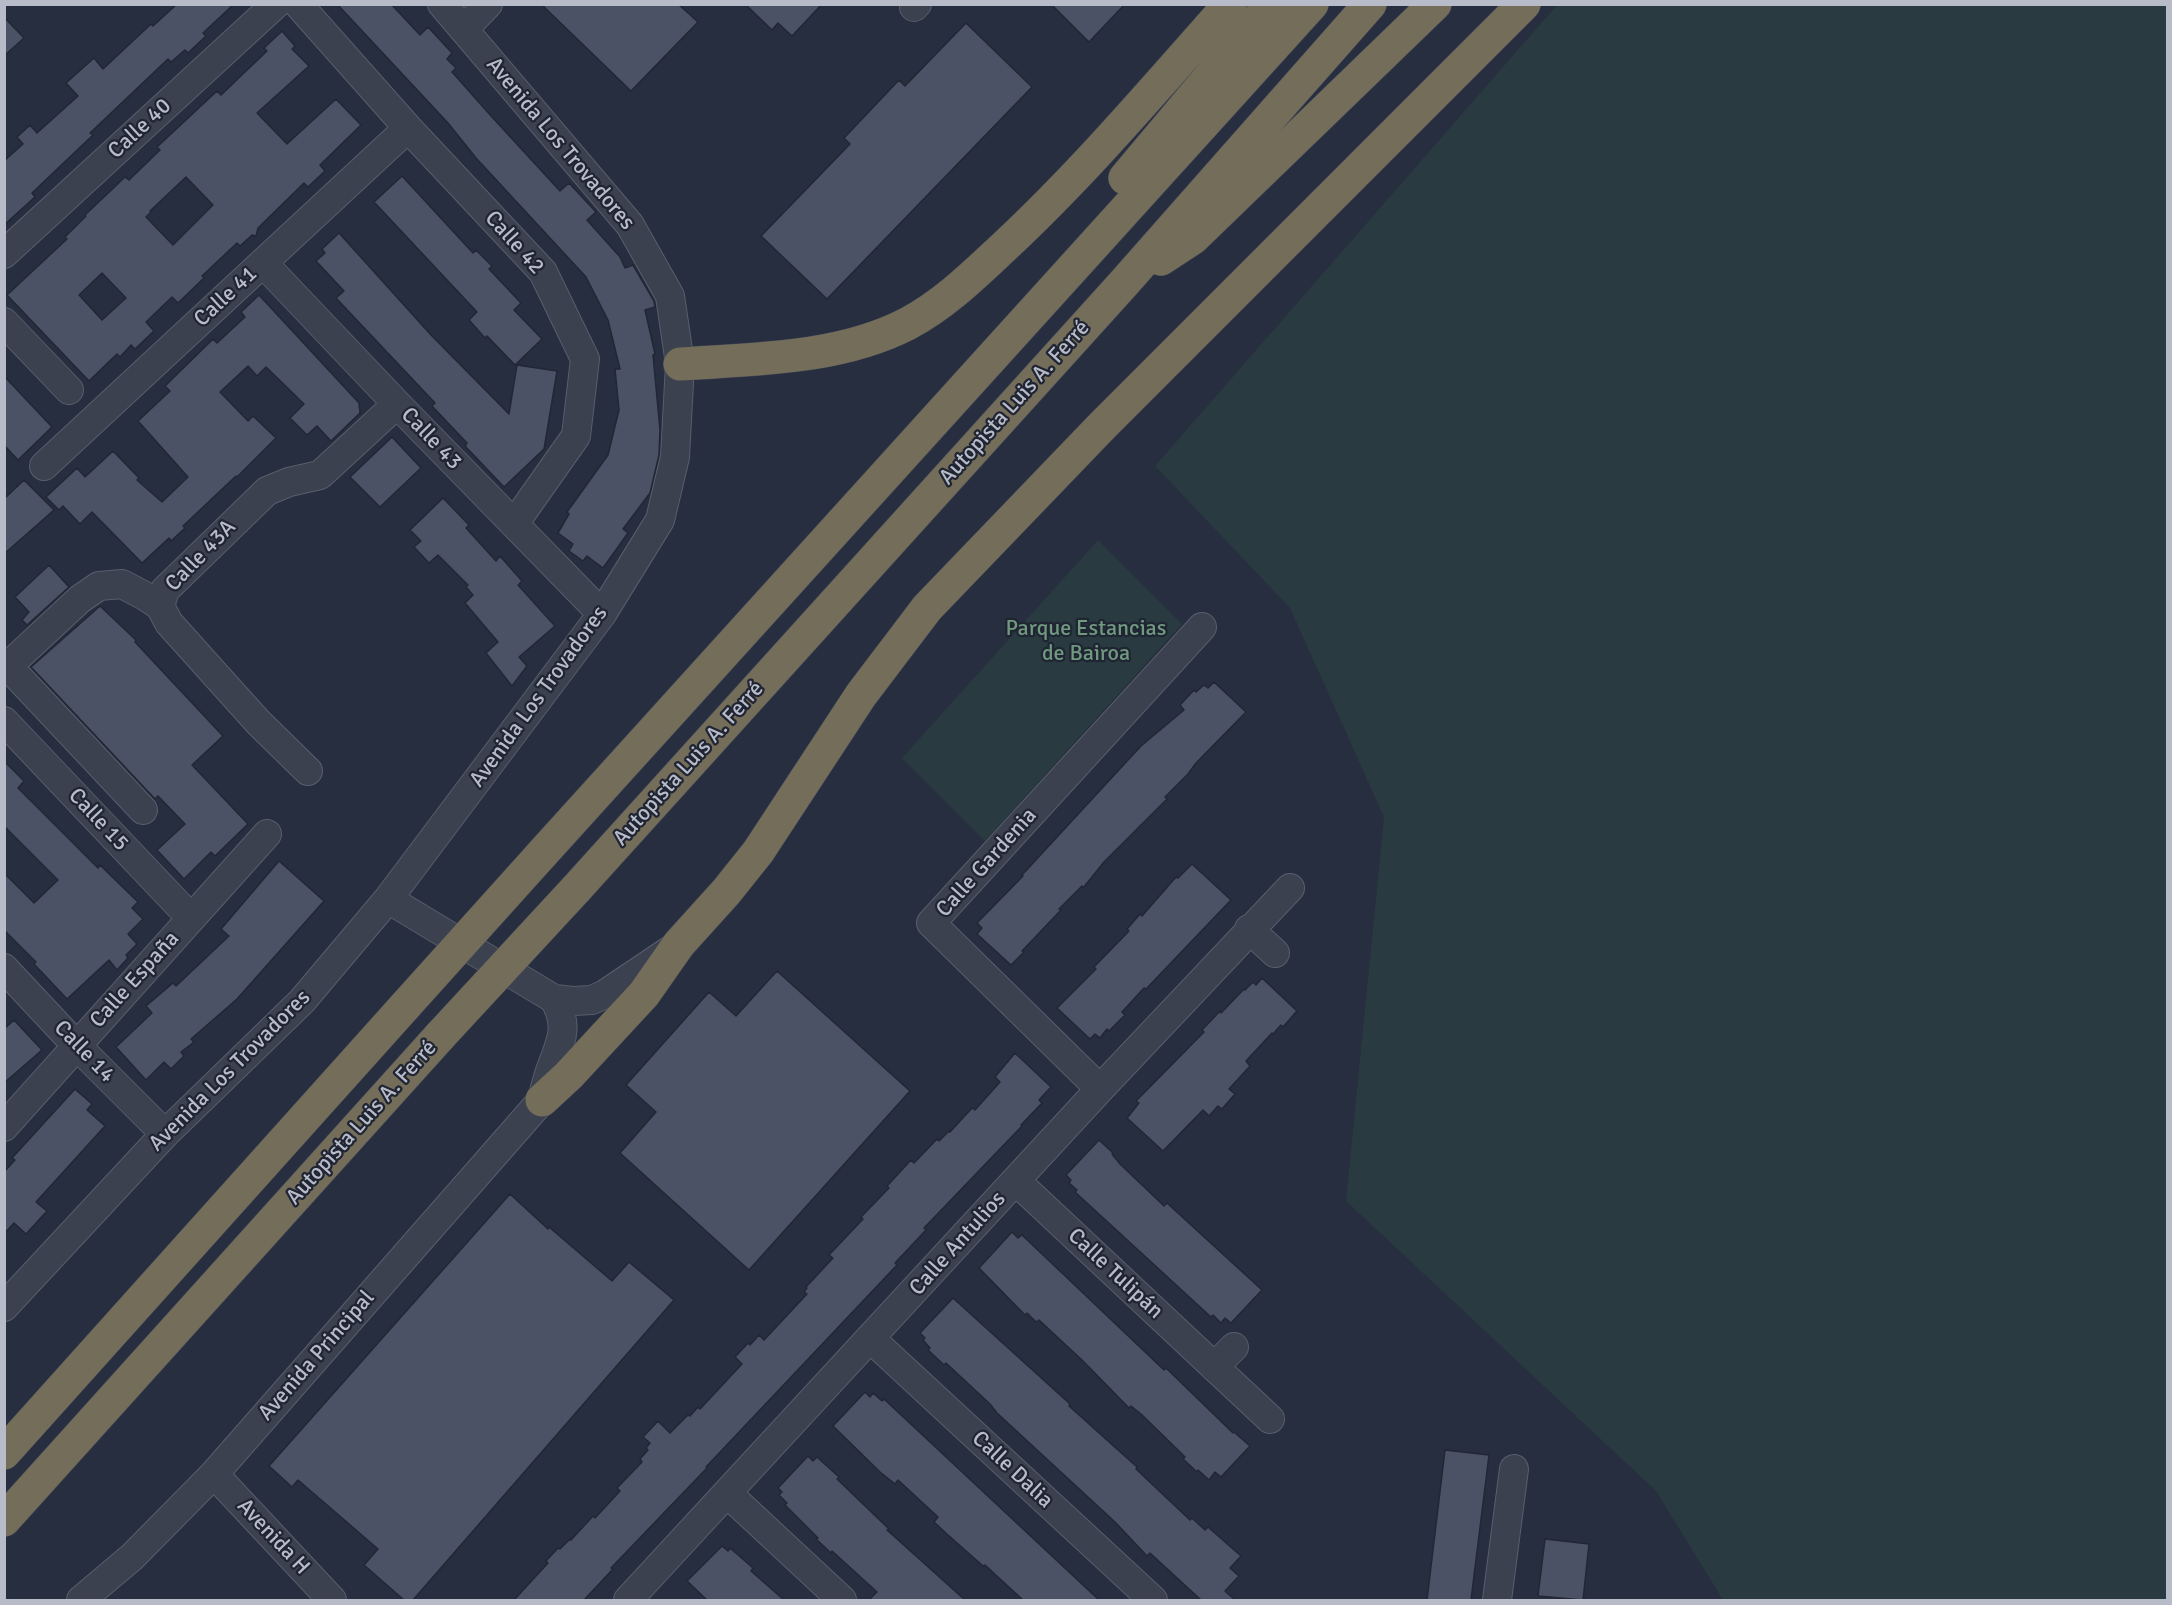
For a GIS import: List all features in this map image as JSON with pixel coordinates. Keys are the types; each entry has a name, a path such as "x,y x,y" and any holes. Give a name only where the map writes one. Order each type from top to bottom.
{"highway":[{"path":"680,364 770,358 845,347 907,324 941,303 1051,203 1230,4"},
{"path":"1033,311 1094,213 1270,4"},
{"name":"Autopista Luis A. Ferré","path":"4,1453 541,855 1312,4"},
{"name":"Autopista Luis A. Ferré","path":"4,1520 1124,283 1370,4"},
{"path":"1124,283 1193,238 1435,4"},
{"path":"542,1100 644,994 679,944 758,852 861,695 927,608 1102,426 1524,4"}],"street":[{"name":"Calle 40","path":"4,254 276,4"},
{"name":"Calle 42","path":"298,4 408,128 543,272 585,359 576,436 514,524"},
{"name":"Avenida Los Trovadores","path":"4,1307 165,1134 302,1001 388,899 602,614 660,520 675,457 680,364 670,296 630,225 442,4"},
{"path":"464,29 488,4"},
{"name":"Calle 41","path":"44,466 408,128"},
{"name":"Calle 43","path":"263,263 602,614"},
{"path":"4,322 69,390"},
{"name":"Calle 43A","path":"308,771 258,722 169,623 160,606 165,590 267,492 289,482 320,475 397,404"},
{"path":"143,810 6,664 80,599 99,586 122,584 160,606"},
{"name":"Calle Gardenia","path":"1100,1089 932,923 1202,627"},
{"name":"Calle 15","path":"4,721 190,918"},
{"name":"Calle España","path":"4,1127 267,834"},
{"name":"Calle Antulios","path":"628,1600 1100,1089 1290,888"},
{"path":"388,899 554,999 560,1009 564,1027 561,1044 542,1100"},
{"path":"1250,929 1275,953"},
{"path":"554,999 592,1000 605,994 679,944"},
{"name":"Calle 14","path":"4,968 77,1046 165,1134"},
{"name":"Avenida Principal","path":"81,1600 132,1557 214,1474 542,1100"},
{"name":"Calle Tulipán","path":"1016,1180 1270,1419"},
{"name":"Calle Dalia","path":"871,1339 1153,1600"},
{"path":"1214,1367 1234,1347"},
{"path":"1497,1600 1514,1469"},
{"name":"Avenida H","path":"214,1474 332,1600"},
{"path":"726,1493 842,1600"}],"green space":[{"path":"1557,5 2167,5 2167,1600 1723,1600 1656,1491 1346,1201 1384,817 1290,608 1155,466"},
{"name":"Parque Estancias de Bairoa","path":"1098,540 1182,624 985,841 902,758"}],"building":[{"path":"177,4 234,4 203,33 206,36 188,53 185,50 171,62 168,59 90,133 93,135 32,193 35,197 4,225 4,161 23,144 17,137 30,125 37,133 78,96 66,83 94,58 103,69 151,24 153,26"},
{"path":"337,4 391,4 420,35 428,27 452,53 447,59 456,68 452,72 492,117 560,191 569,183 596,212 587,220 620,257 625,268 633,265 654,301 655,307 645,310 655,354 653,355 660,430 659,455 650,493 623,529 628,533 603,568 587,556 583,561 569,551 573,544 558,533 569,514 567,512 608,455 619,410 615,369 620,369 608,320 586,277 476,158 448,123"},
{"path":"541,4 678,4 698,22 631,91"},
{"path":"745,4 822,4 792,36 778,23 772,30"},
{"path":"1051,4 1125,4 1089,42"},
{"path":"4,17 24,38 4,56"},
{"path":"966,23 1032,87 827,299 761,236 850,144 844,138 899,80 905,86"},
{"path":"282,31 295,46 292,49 309,66 257,113 287,144 336,99 361,125 320,165 325,171 308,187 304,183 258,228 256,236 252,235 240,246 237,243 202,276 204,278 178,303 172,297 146,322 154,331 135,349 131,345 120,357 117,354 89,381 7,295 67,239 65,237 85,215 125,177 129,180 160,150 157,147 217,91 221,95 267,51 264,48","holes":["186,177 213,205 173,245 146,217","102,273 126,298 102,320 79,295"]},
{"path":"402,176 473,253 476,250 492,266 489,269 521,303 514,310 542,339 515,365 469,320 477,312 374,202"},
{"path":"339,233 431,335 509,414 517,365 557,371 544,449 504,487 465,446 467,443 432,406 435,403 336,298 344,291 316,261 325,253 322,249"},
{"path":"259,295 359,403 360,413 331,441 317,426 307,435 290,418 304,404 266,367 257,376 248,366 220,392 248,421 253,416 276,438 183,526 185,528 171,541 169,538 142,563 92,512 80,524 63,506 59,510 46,497 77,468 85,477 113,451 139,478 137,480 162,502 188,477 138,421 170,391 165,386 213,339 217,343 245,317 241,312"},
{"path":"4,376 52,427 18,460 4,445"},
{"path":"392,437 421,468 380,507 350,477"},
{"path":"24,480 54,510 4,554 4,499"},
{"path":"443,498 469,525 466,528 496,561 500,556 522,581 518,585 555,626 519,657 527,666 512,686 486,653 498,642 465,603 473,595 466,587 468,585 438,555 429,563 414,547 421,541 410,530"},
{"path":"49,565 69,587 27,625 22,620 29,612 15,597"},
{"path":"100,606 136,640 135,642 223,736 192,765 248,824 215,856 211,852 184,879 157,850 185,824 158,796 155,799 31,667"},
{"path":"1214,682 1246,712 1165,797 1167,799 1104,862 1083,888 1082,886 1059,909 1061,910 1011,965 977,934 982,928 977,923 1141,746 1184,710 1180,705 1194,690 1196,692 1204,685 1208,688"},
{"path":"4,761 24,781 18,788 98,868 100,865 138,902 132,908 143,919 128,934 137,944 126,955 128,958 117,970 109,960 67,999 34,964 36,962 4,930 4,873 34,903 58,880 4,826"},
{"path":"279,861 324,901 237,999 191,1039 194,1042 181,1052 184,1056 171,1069 164,1062 146,1080 116,1047 152,1013 146,1006 173,983 176,986 229,936 221,929"},
{"path":"1192,864 1231,900 1146,989 1144,988 1122,1012 1125,1015 1109,1031 1107,1029 1100,1038 1095,1034 1090,1039 1057,1008 1096,969 1094,967 1129,931 1127,929 1140,914 1142,916 1176,877 1178,878"},
{"path":"777,971 910,1091 749,1270 620,1153 656,1112 626,1085 709,992 736,1016"},
{"path":"1262,978 1297,1011 1246,1061 1250,1066 1229,1089 1235,1094 1222,1109 1218,1106 1209,1116 1203,1110 1163,1151 1127,1118 1139,1103 1136,1101 1204,1032 1202,1030 1220,1011 1221,1013 1244,989 1253,982 1256,985"},
{"path":"14,1020 42,1050 4,1083 4,1029"},
{"path":"1015,1053 1051,1087 1039,1100 1042,1103 1022,1126 924,1228 926,1230 895,1263 897,1265 611,1568 613,1569 584,1600 514,1600 548,1563 546,1561 558,1548 560,1549 571,1540 593,1516 595,1518 620,1491 617,1488 642,1462 640,1459 648,1450 646,1448 650,1443 643,1437 658,1421 670,1433 698,1407 700,1409 742,1364 735,1357 759,1335 764,1340 807,1294 804,1292 806,1287 833,1258 829,1255 863,1219 861,1217 889,1188 887,1186 911,1160 914,1163 937,1139 939,1141 950,1132 972,1108 975,1110 1000,1082 995,1077"},
{"path":"75,1089 92,1104 87,1110 105,1126 36,1202 47,1211 26,1234 14,1223 4,1234 4,1172 15,1160 12,1158"},
{"path":"1099,1140 1113,1153 1120,1164 1164,1206 1167,1203 1262,1290 1231,1323 1225,1318 1221,1323 1213,1315 1211,1317 1075,1192 1077,1190 1069,1183 1071,1180 1066,1175"},
{"path":"510,1194 548,1229 549,1227 612,1281 629,1262 674,1300 413,1600 404,1600 364,1565 378,1549 298,1480 292,1487 269,1466"},
{"path":"1012,1232 1018,1238 1022,1235 1164,1370 1166,1368 1233,1433 1250,1446 1221,1477 1215,1472 1209,1480 1198,1470 1197,1472 1141,1414 1131,1406 1129,1408 1039,1320 1036,1322 1027,1313 1025,1315 979,1268"},
{"path":"953,1298 1070,1404 1069,1406 1137,1467 1136,1469 1190,1520 1192,1518 1205,1530 1208,1527 1241,1556 1230,1568 1239,1576 1225,1591 1235,1600 1201,1600 1150,1553 1147,1556 1115,1522 990,1404 946,1363 944,1365 928,1350 930,1348 920,1333"},
{"path":"865,1392 870,1397 873,1393 882,1401 884,1399 1099,1600 1023,1600 948,1535 934,1522 938,1517 898,1480 895,1484 880,1472 833,1426"},
{"path":"1445,1450 1489,1455 1471,1600 1427,1600"},
{"path":"808,1456 813,1461 817,1457 839,1477 837,1479 889,1529 887,1530 965,1600 869,1600 877,1592 816,1539 818,1538 785,1505 787,1503 779,1495 782,1492 778,1488"},
{"path":"1545,1539 1589,1544 1583,1600 1538,1596"},
{"path":"722,1546 728,1551 730,1548 737,1554 753,1568 751,1571 784,1600 707,1600 687,1581"}]}
